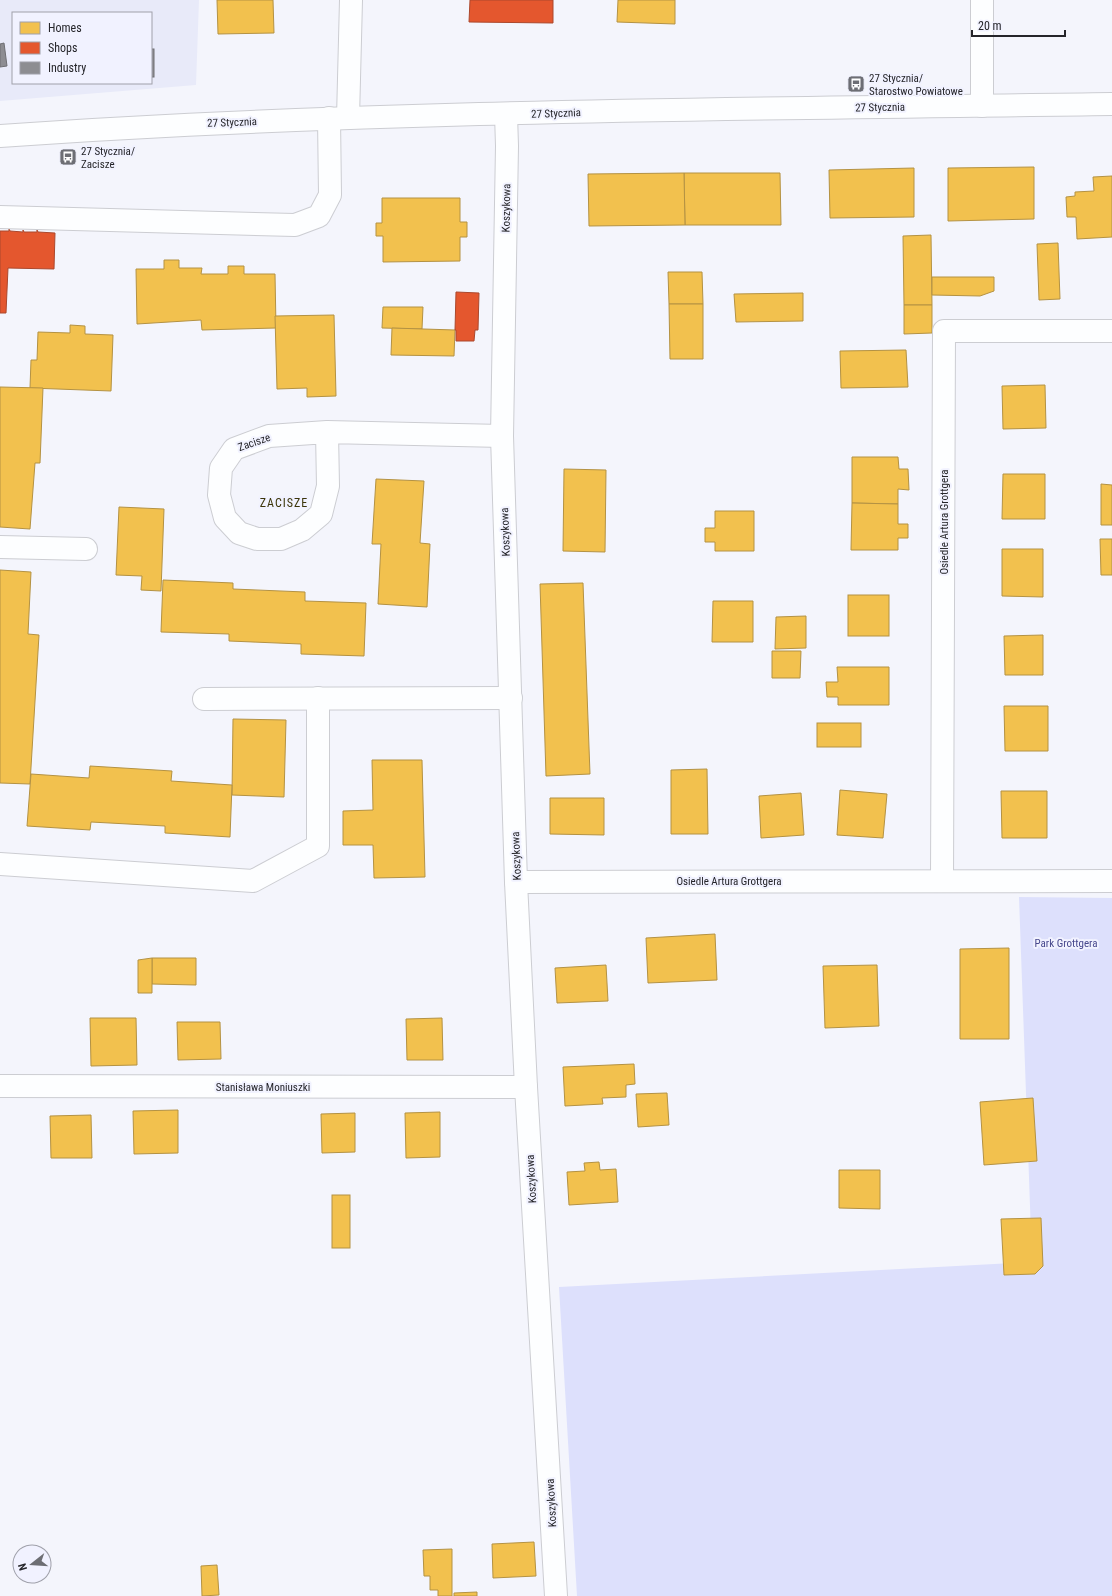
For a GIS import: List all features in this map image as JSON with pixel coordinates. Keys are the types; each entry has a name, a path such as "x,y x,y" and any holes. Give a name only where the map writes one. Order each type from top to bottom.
{"street":[{"path":"0,217 295,225 319,216 330,195 351,0"},
{"path":"982,0 982,106"},
{"name":"27 Stycznia","path":"0,136 142,126 339,118 1112,104"},
{"name":"Koszykowa","path":"506,114 507,154 502,436 516,882 526,1087 556,1596"},
{"name":"Osiedle Artura Grottgera","path":"942,881 944,331 1112,331"},
{"name":"Zacisze","path":"327,432 328,486 321,514 302,530 281,540 258,539 239,533 225,518 219,495 221,468 234,449 269,436 327,432 502,436"},
{"path":"0,547 86,549"},
{"path":"0,864 253,881 318,846 318,698"},
{"path":"204,699 511,698"},
{"name":"Osiedle Artura Grottgera","path":"516,882 1112,881"},
{"name":"Stanisława Moniuszki","path":"0,1086 526,1087"}],"shaded area":[{"path":"0,0 199,0 196,85 0,101"}],"green space":[{"name":"Park Grottgera","path":"1019,897 1112,898 1112,1596 577,1596 559,1287 1032,1262"}],"building: Homes":[{"path":"217,0 273,0 274,33 218,34"},
{"path":"618,0 675,0 675,24 617,22"},
{"path":"1034,167 1034,219 948,221 948,168"},
{"path":"914,168 914,217 830,218 829,170"},
{"path":"684,173 780,173 781,225 685,225"},
{"path":"684,173 685,225 589,226 588,174"},
{"path":"1112,176 1112,237 1077,239 1076,217 1067,217 1066,197 1075,196 1075,192 1094,191 1093,177"},
{"path":"382,198 460,198 460,222 467,222 467,237 460,237 460,261 383,262 383,236 376,236 376,223 382,223"},
{"path":"931,235 932,305 904,305 903,236"},
{"path":"1058,243 1060,299 1039,300 1037,244"},
{"path":"164,260 179,260 179,268 202,268 201,274 228,274 228,266 244,266 244,274 275,274 276,328 202,330 201,320 137,324 136,269 164,269"},
{"path":"668,272 702,272 703,304 669,304"},
{"path":"932,277 994,277 994,291 980,296 932,295"},
{"path":"803,293 803,321 736,322 734,294"},
{"path":"669,304 703,304 703,359 670,359"},
{"path":"904,305 932,305 932,333 904,334"},
{"path":"383,307 423,307 422,329 382,328"},
{"path":"334,315 336,396 307,397 307,388 277,389 275,316"},
{"path":"70,325 85,326 85,334 113,335 111,391 30,388 31,360 37,360 38,332 70,333"},
{"path":"392,328 455,330 454,356 391,355"},
{"path":"906,350 908,387 841,388 840,351"},
{"path":"1045,385 1046,428 1003,429 1002,386"},
{"path":"0,387 43,388 40,463 35,463 30,529 0,527"},
{"path":"852,457 898,457 899,469 908,469 909,490 898,489 898,504 852,503"},
{"path":"564,469 606,470 605,552 563,551"},
{"path":"1003,474 1045,474 1045,519 1002,519"},
{"path":"376,479 424,481 420,543 430,544 427,607 378,604 381,544 372,544"},
{"path":"1101,484 1112,485 1112,525 1101,525"},
{"path":"852,503 898,504 898,524 908,524 908,538 898,538 898,550 851,550"},
{"path":"119,507 164,509 161,591 141,590 142,576 116,575"},
{"path":"715,511 754,511 754,551 715,551 715,542 705,542 705,528 715,528"},
{"path":"1100,539 1112,539 1112,575 1101,575"},
{"path":"1002,549 1043,549 1043,597 1002,596"},
{"path":"0,570 31,572 28,634 39,635 30,784 0,783"},
{"path":"163,580 233,583 233,589 305,592 305,601 366,603 364,656 301,654 301,644 229,641 229,634 161,632"},
{"path":"583,583 590,774 546,776 540,584"},
{"path":"848,595 889,595 889,636 848,636"},
{"path":"713,601 753,601 753,642 712,642"},
{"path":"806,616 806,648 775,649 776,617"},
{"path":"1043,635 1043,675 1005,675 1004,636"},
{"path":"772,651 801,651 800,678 772,678"},
{"path":"837,667 889,667 889,705 838,705 838,697 827,697 826,682 838,682"},
{"path":"1004,706 1048,706 1048,751 1005,751"},
{"path":"233,719 286,720 284,797 232,795"},
{"path":"817,723 861,723 861,747 817,747"},
{"path":"372,760 422,760 425,877 374,878 373,845 343,845 343,811 373,810"},
{"path":"90,766 172,771 171,781 232,785 230,837 165,833 165,826 91,822 90,830 27,826 31,774 89,778"},
{"path":"707,769 708,834 671,834 671,770"},
{"path":"840,790 887,794 883,838 837,835"},
{"path":"1001,791 1047,791 1047,838 1002,838"},
{"path":"801,793 804,835 761,838 759,796"},
{"path":"550,798 604,798 604,835 550,834"},
{"path":"715,934 717,980 648,983 646,938"},
{"path":"1009,948 1009,1039 960,1039 960,949"},
{"path":"152,958 196,958 196,985 152,984"},
{"path":"152,958 152,993 138,993 138,960"},
{"path":"606,965 608,1001 557,1003 555,968"},
{"path":"877,965 879,1026 825,1028 823,966"},
{"path":"90,1018 136,1018 137,1065 91,1066"},
{"path":"442,1018 443,1060 407,1060 406,1019"},
{"path":"177,1022 220,1022 221,1059 178,1060"},
{"path":"634,1064 635,1084 626,1085 626,1097 602,1098 603,1104 565,1106 563,1067"},
{"path":"667,1093 669,1125 638,1127 636,1094"},
{"path":"1033,1098 1037,1161 984,1165 980,1102"},
{"path":"178,1110 178,1153 134,1154 133,1111"},
{"path":"440,1112 440,1157 406,1158 405,1113"},
{"path":"355,1113 355,1152 322,1153 321,1114"},
{"path":"91,1115 92,1158 51,1158 50,1116"},
{"path":"599,1162 600,1170 616,1169 618,1202 569,1205 567,1172 585,1171 584,1163"},
{"path":"839,1170 880,1170 880,1209 839,1208"},
{"path":"332,1195 350,1195 350,1248 332,1248"},
{"path":"1041,1218 1043,1266 1035,1274 1004,1275 1001,1219"},
{"path":"534,1542 536,1576 493,1578 492,1544"},
{"path":"452,1549 452,1596 438,1596 438,1590 430,1590 430,1576 424,1576 423,1550"},
{"path":"217,1565 219,1595 202,1596 201,1566"},
{"path":"477,1592 477,1596 454,1596 454,1593"}],"building: Shops":[{"path":"470,0 553,0 553,23 469,22"},
{"path":"9,229 10,231 23,232 23,230 24,232 37,232 37,230 38,232 55,233 54,269 8,268 6,313 0,313 0,231 9,231"},
{"path":"456,292 479,293 478,330 475,330 474,341 456,341"}],"building: Industry":[{"path":"4,43 7,66 0,67 0,44"},
{"path":"152,49 154,49 154,77 152,77"}],"place":[{"name":"27 Stycznia/ Starostwo Powiatowe","path":"856,84"},
{"name":"27 Stycznia/ Zacisze","path":"68,157"}],"district":[{"name":"ZACISZE","path":"284,503"}]}
